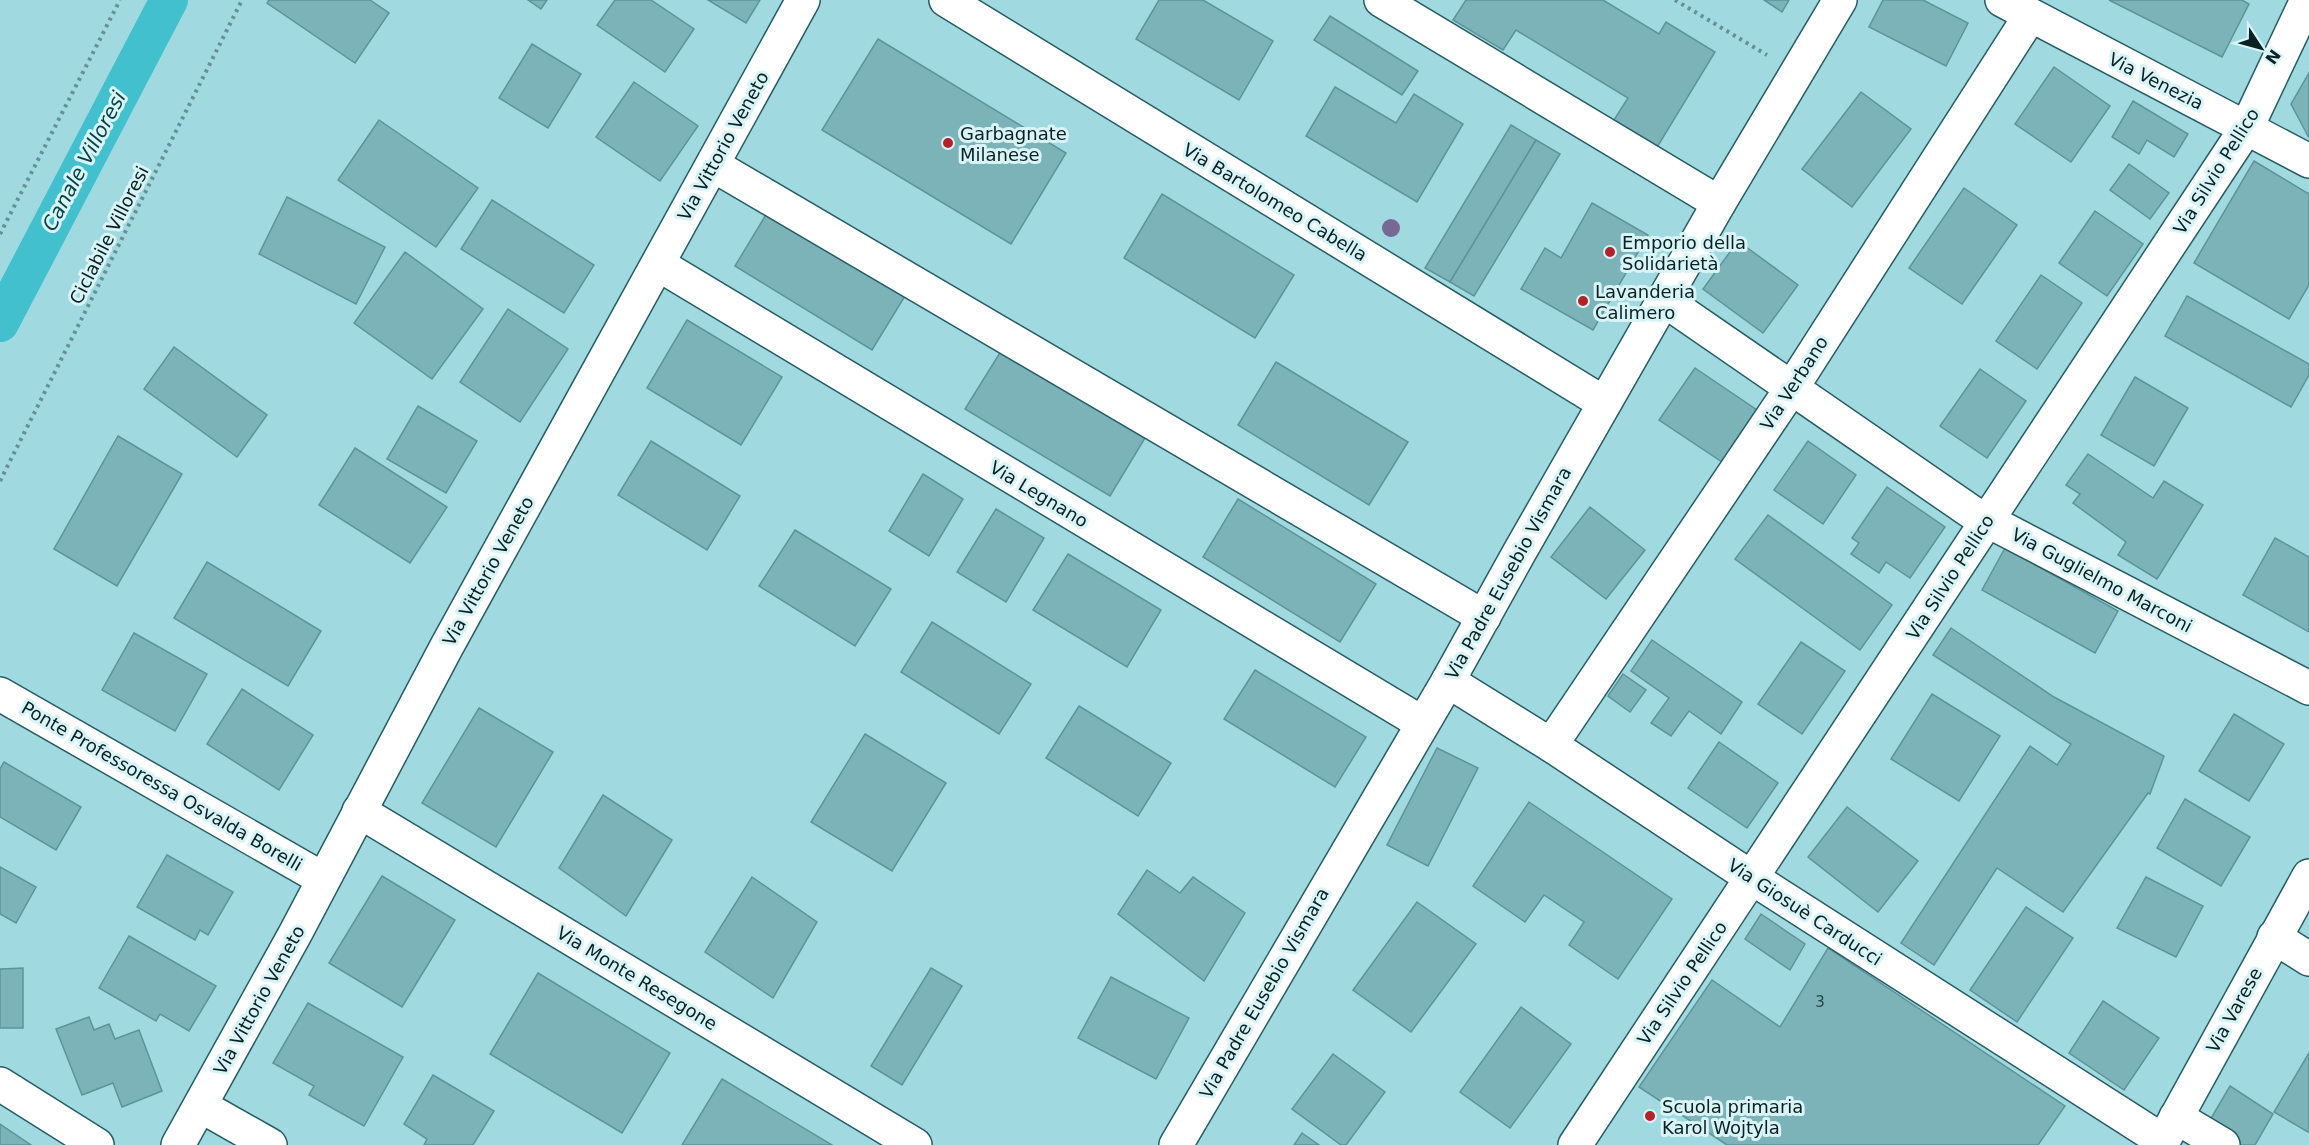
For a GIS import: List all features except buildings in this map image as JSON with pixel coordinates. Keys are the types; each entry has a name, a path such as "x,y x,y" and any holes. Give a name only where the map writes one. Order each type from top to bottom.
{"street":[{"name":"Via Vittorio Veneto","path":"178,1145 803,0"},
{"name":"Via Bartolomeo Cabella","path":"946,0 1604,403"},
{"path":"1381,0 1719,203"},
{"name":"Via Padre Eusebio Vismara","path":"1176,1145 1448,681 1719,203 1840,0"},
{"name":"Via Venezia","path":"2002,0 2309,161"},
{"name":"Via Silvio Pellico","path":"1575,1145 2247,128 2307,0"},
{"name":"Via Verbano","path":"1551,745 1791,389 2030,16"},
{"path":"712,165 1484,617"},
{"name":"Via Legnano","path":"657,264 1422,723"},
{"name":"Via Guglielmo Marconi","path":"1664,300 1973,513 2309,688"},
{"name":"Via Giosuè Carducci","path":"1448,681 1551,745 1752,878 2167,1134 2223,1145"},
{"name":"Ponte Professoressa Osvalda Borelli","path":"0,694 323,879"},
{"name":"Via Monte Resegone","path":"359,811 915,1145"},
{"name":"Via Varese","path":"2167,1134 2309,876"},
{"path":"2274,937 2309,959"},
{"path":"0,1084 97,1145"},
{"path":"201,1106 270,1145"}],"path":[{"path":"0,234 120,0"},
{"name":"Ciclabile Villoresi","path":"0,482 242,0"},
{"path":"1675,0 1797,73"}],"waterway":[{"name":"Canale Villoresi","path":"0,323 169,0"}],"place":[{"name":"Garbagnate Milanese","path":"948,143"},
{"name":"Emporio della Solidarietà","path":"1610,252"},
{"name":"Lavanderia Calimero","path":"1583,301"},
{"name":"Scuola primaria Karol Wojtyla","path":"1650,1116"}]}
